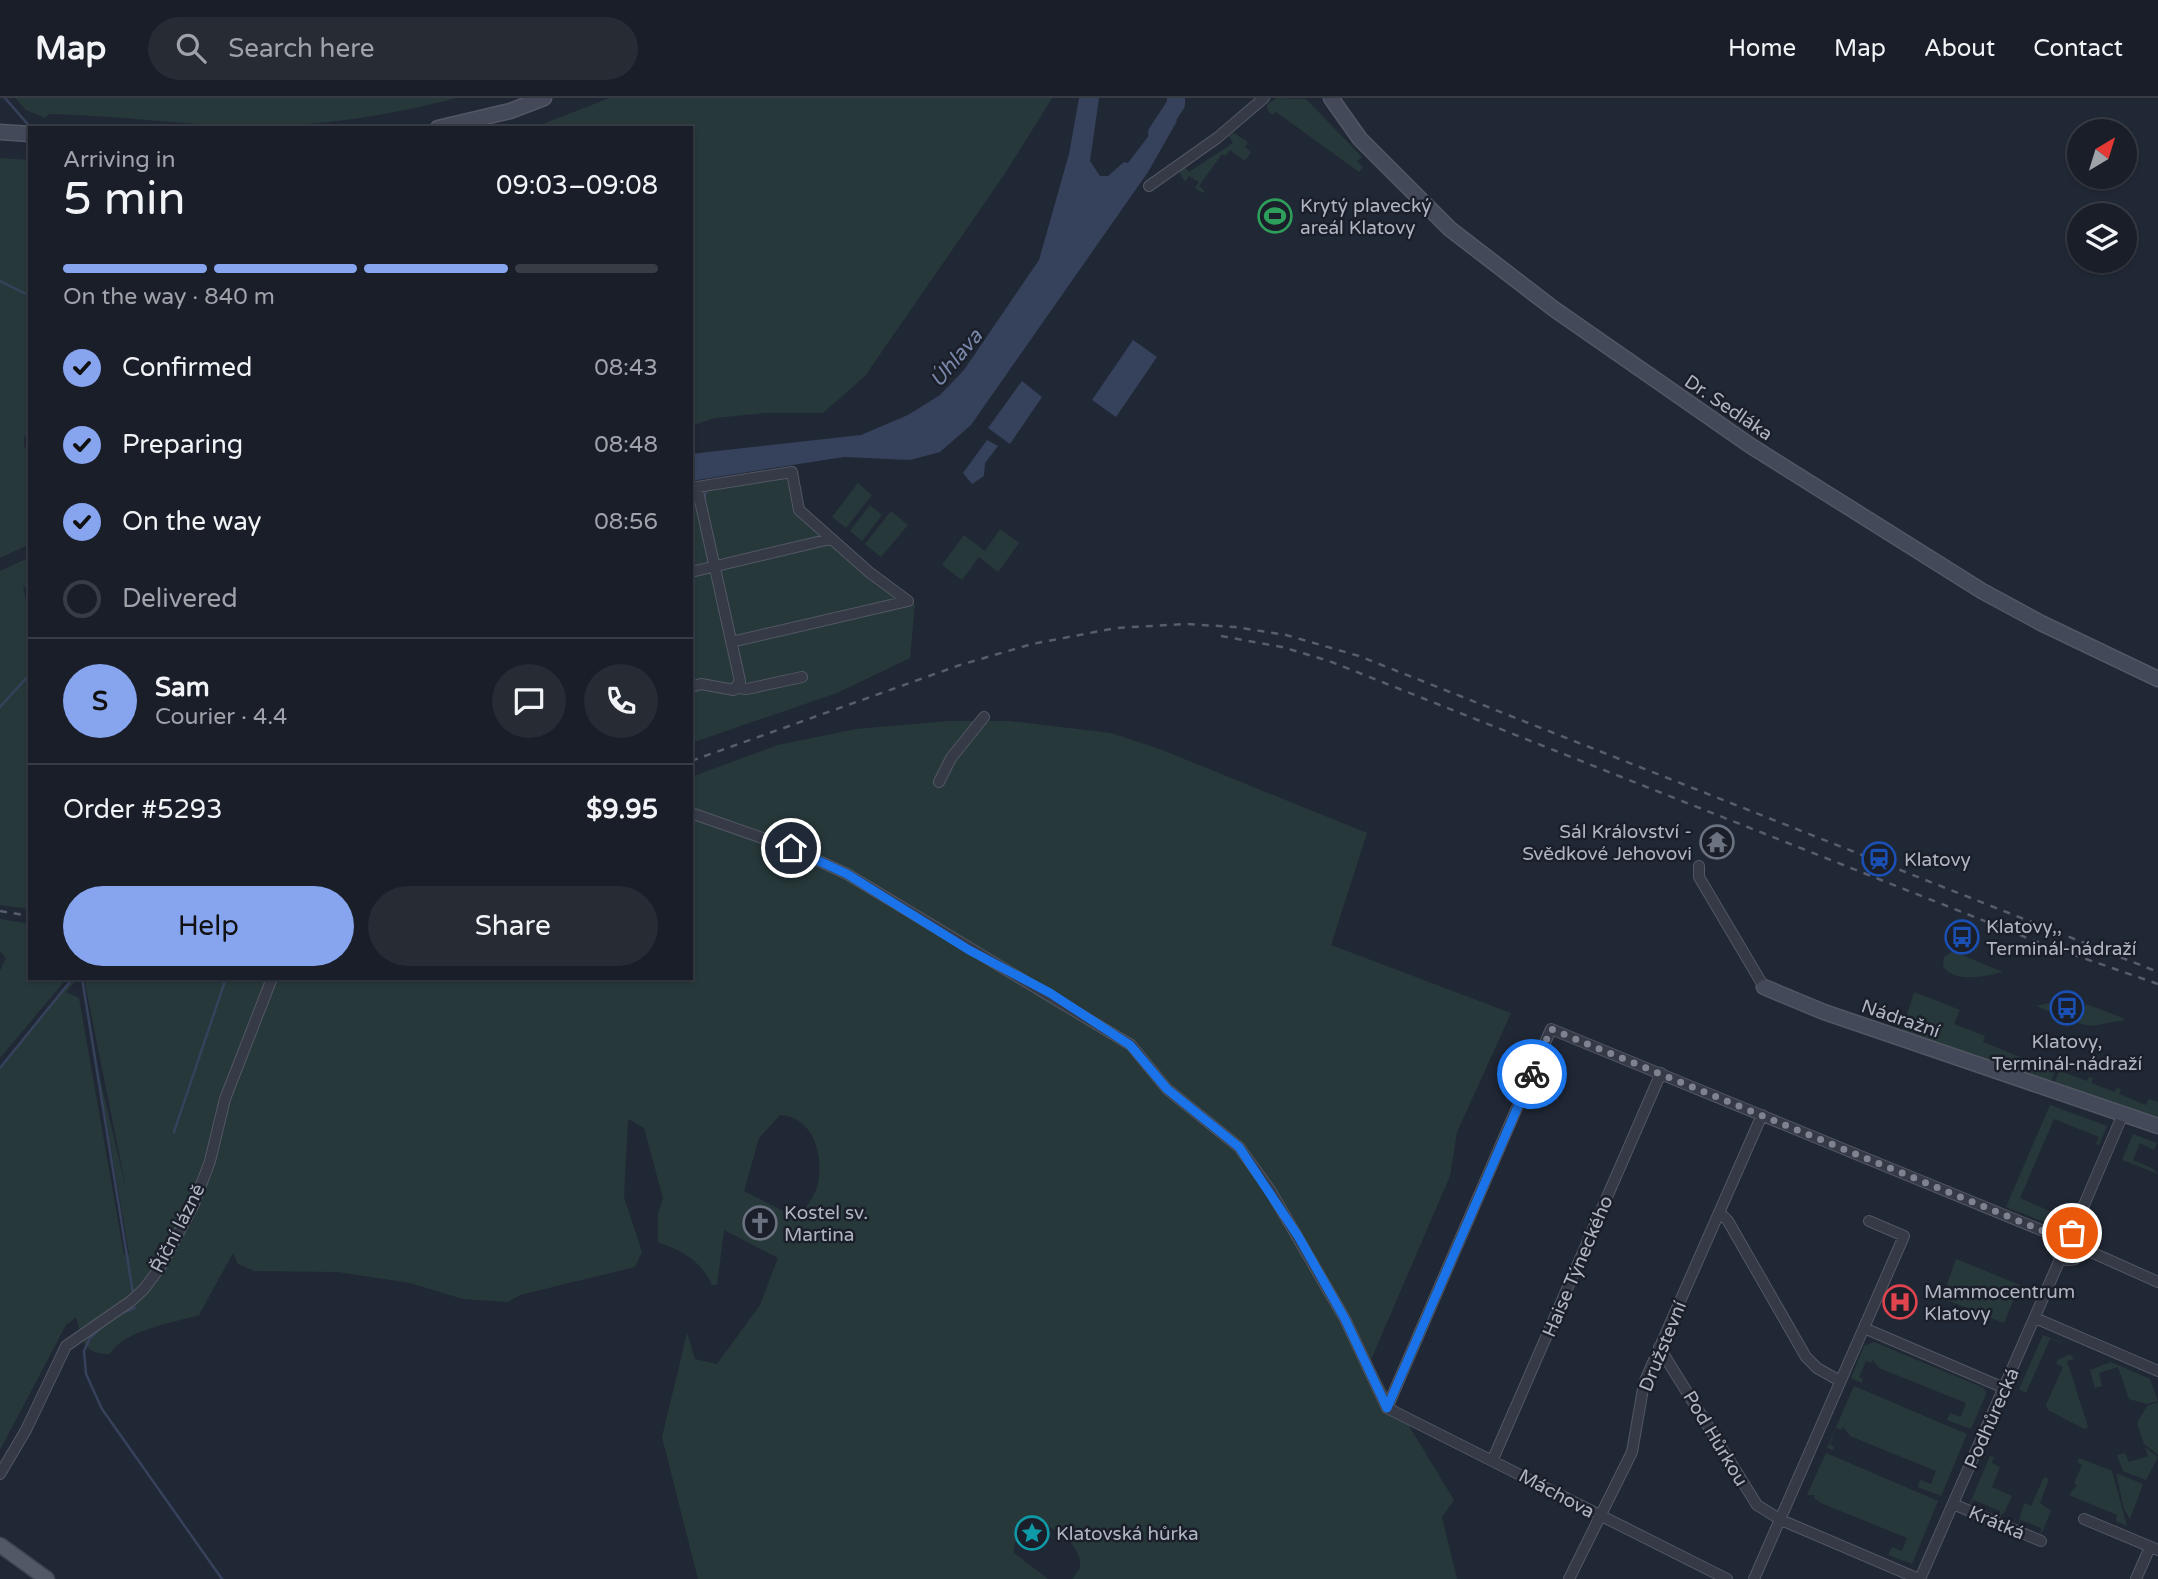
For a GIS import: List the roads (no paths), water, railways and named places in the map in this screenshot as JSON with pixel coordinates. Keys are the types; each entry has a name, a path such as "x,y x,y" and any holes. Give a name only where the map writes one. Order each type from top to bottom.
{"main road":[{"path":"0,1545 47,1579"}],"street":[{"path":"446,126 510,110 544,98"},
{"path":"1150,186 1217,138 1264,98"},
{"name":"Dr. Sedláka","path":"1331,98 1360,139 1450,229 1554,309 1751,446 1982,591 2041,624 2158,679"},
{"path":"0,132 27,134"},
{"path":"731,642 908,601 830,539 799,510 792,472 744,477 694,488 740,681 738,688"},
{"path":"693,572 830,539"},
{"path":"693,686 701,684 747,689 802,677"},
{"path":"939,782 951,758 984,717"},
{"path":"693,814 791,848 847,874 969,950 1050,993 1130,1045 1167,1089 1239,1147 1270,1190 1345,1319 1387,1408"},
{"name":"Nádražní","path":"1699,866 1699,877 1764,987 1824,1012 2158,1126"},
{"name":"Říční lázně","path":"0,1474 26,1430 66,1346 131,1301 144,1289 166,1256 194,1204 210,1161 225,1099 271,980"},
{"path":"1387,1408 1551,1029 2058,1237 2072,1233 2080,1238 2082,1248"},
{"name":"Haise Týneckého","path":"1493,1460 1661,1073"},
{"path":"2072,1233 2123,1114"},
{"name":"Družstevní","path":"1569,1579 1632,1452 1644,1383 1762,1115"},
{"path":"1719,1212 1728,1221 1806,1357 1817,1368 1840,1381"},
{"path":"1754,1579 1904,1236 1869,1221"},
{"path":"2058,1237 2055,1246 2061,1257 2072,1259 2082,1248"},
{"path":"2082,1248 2157,1279"},
{"name":"Podhůrecká","path":"1920,1579 2061,1257"},
{"path":"2035,1318 2158,1371"},
{"path":"1864,1328 2004,1388"},
{"name":"Pod Hůrkou","path":"1659,1347 1757,1505 1781,1520 1920,1579"},
{"name":"Máchova","path":"1387,1408 1727,1579"},
{"name":"Krátká","path":"1954,1504 2041,1541"},
{"path":"2084,1519 2154,1549 2136,1579"}],"water":[{"path":"1079,98 1099,98 1090,161 1100,176 1108,176 1124,162 1128,163 1166,113 1177,121 1148,172 971,425 940,452 910,460 844,457 693,481 693,454 861,435 908,415 940,395 964,370 1039,260 1069,154"},
{"path":"1133,340 1157,357 1116,417 1092,400"},
{"path":"1022,381 1042,397 1010,444 988,428"},
{"path":"987,440 998,446 985,463 984,476 972,484 963,473"}],"waterway":[{"path":"5,98 29,126"},
{"path":"1157,133 1176,104 1176,98"},
{"path":"0,281 28,295"},
{"path":"704,500 706,492"},
{"path":"731,620 734,631"},
{"path":"737,646 745,681"},
{"path":"0,707 28,676"},
{"path":"0,1068 71,980"},
{"path":"82,980 133,1293"},
{"path":"174,1132 225,980"},
{"path":"122,1313 135,1308"},
{"path":"102,1327 90,1338 84,1351 86,1374 102,1409 222,1579"}],"railway":[{"path":"693,760 960,665 1032,644 1116,628 1186,624 1235,627 1286,635 1359,656 2158,972"},
{"path":"1221,636 1282,647 1329,661 2040,943 2158,984"},
{"path":"0,911 28,916"}],"place":[{"name":"Krytý plavecký areál Klatovy","path":"1275,216"},
{"name":"Sál Království - Svědkové Jehovovi","path":"1717,842"},
{"name":"Klatovy","path":"1879,859"},
{"name":"Klatovy,, Terminál-nádraží","path":"1962,937"},
{"name":"Klatovy, Terminál-nádraží","path":"2067,1008"},
{"name":"Kostel sv. Martina","path":"760,1223"},
{"name":"Mammocentrum Klatovy","path":"1900,1302"},
{"name":"Klatovská hůrka","path":"1032,1533"}],"water label":[{"name":"Úhlava","path":"956,358"}]}
